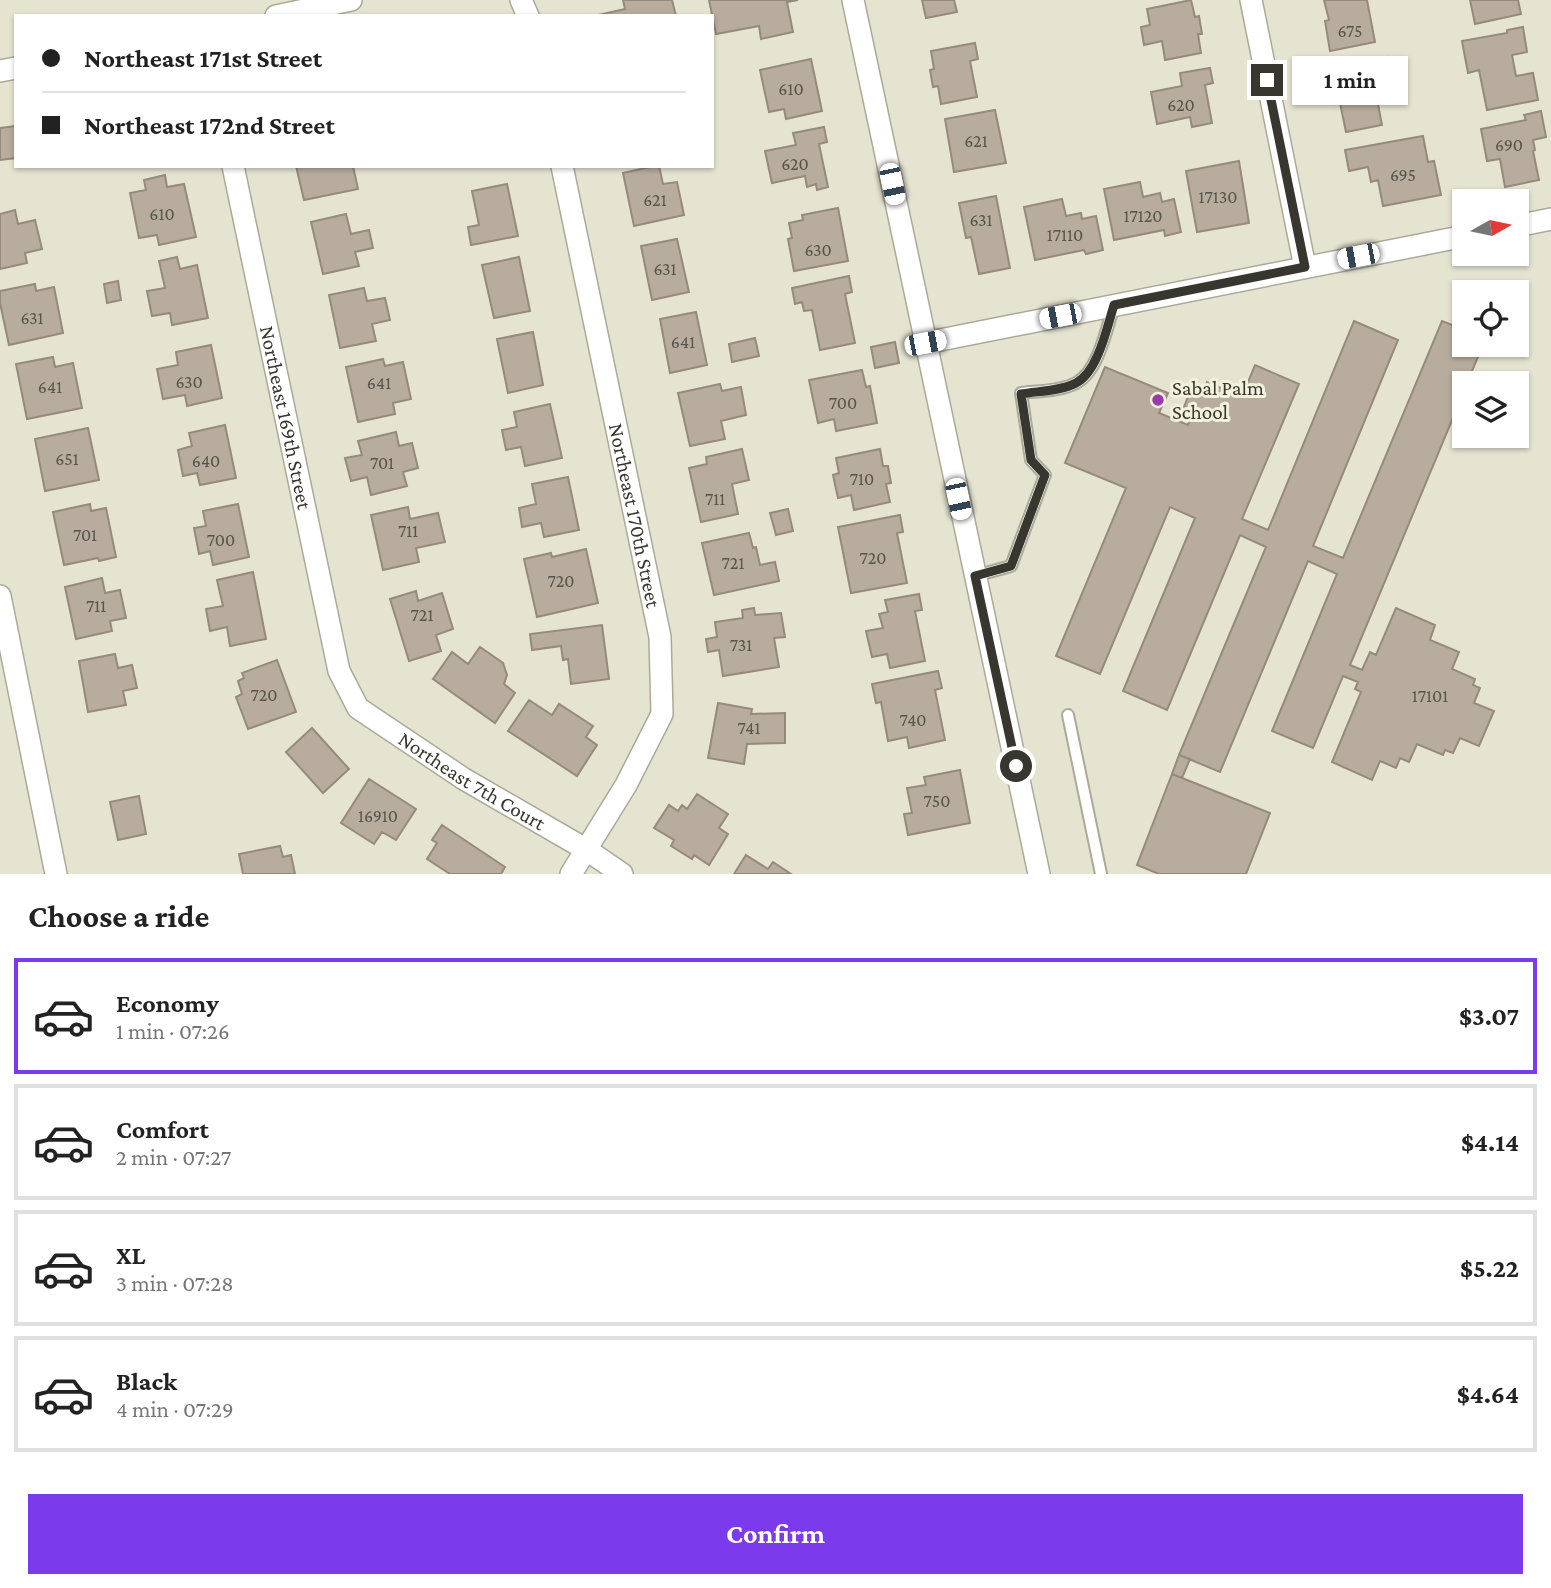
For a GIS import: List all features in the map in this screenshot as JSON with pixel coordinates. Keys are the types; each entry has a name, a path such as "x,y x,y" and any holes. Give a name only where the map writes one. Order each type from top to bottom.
{"street":[{"path":"285,14 351,0"},
{"path":"853,0 1039,874"},
{"path":"1251,0 1305,267"},
{"name":"Northeast 169th Street","path":"233,168 339,671"},
{"name":"Northeast 170th Street","path":"562,168 660,637 662,714 626,785 571,874"},
{"path":"1530,223 1551,219"},
{"path":"925,343 1452,239"},
{"path":"0,596 56,874"},
{"name":"Northeast 7th Court","path":"339,671 358,708 464,779 587,850 622,874"}],"lane":[{"path":"975,576 1011,566 1045,475 1031,460 1021,394 1074,384 1087,375 1099,350 1114,305"},
{"path":"1068,715 1101,874"}],"building":[{"path":"623,0 672,0 676,14 603,14 625,9"},
{"path":"709,0 798,0 787,2 793,32 761,39 759,26 716,34"},
{"path":"922,0 954,0 957,12 926,18"},
{"path":"1191,0 1195,17 1199,16 1201,53 1165,60 1162,41 1144,45 1141,27 1150,25 1147,9"},
{"path":"1324,0 1367,0 1375,42 1330,51 1325,21 1329,20"},
{"path":"1470,0 1518,0 1521,14 1475,24"},
{"path":"1523,27 1527,52 1512,55 1516,76 1533,73 1538,100 1487,110 1479,70 1468,73 1462,41 1507,33 1507,30"},
{"path":"975,43 978,59 970,61 977,97 941,104 938,86 933,87 931,51"},
{"path":"1388,57 1391,75 1385,77 1389,96 1377,99 1382,125 1346,132 1340,103 1335,104 1328,69"},
{"path":"811,59 822,111 786,119 784,109 769,112 760,70"},
{"path":"1210,68 1213,83 1205,85 1212,123 1192,127 1190,117 1157,124 1151,92 1182,86 1180,73"},
{"path":"995,110 1006,163 954,172 945,119"},
{"path":"1541,111 1546,137 1533,140 1539,180 1505,187 1500,159 1487,161 1481,129 1526,120 1524,115"},
{"path":"14,126 14,158 0,160 0,128"},
{"path":"824,127 827,142 819,144 828,187 817,190 816,184 807,187 805,176 772,183 765,151 796,145 793,133"},
{"path":"1423,136 1428,162 1434,161 1441,195 1383,206 1378,180 1371,182 1368,167 1349,171 1345,150"},
{"path":"1239,161 1249,223 1197,232 1186,171"},
{"path":"296,168 353,168 358,189 304,200"},
{"path":"659,168 663,184 677,182 684,215 634,226 623,173"},
{"path":"165,175 167,187 184,184 196,237 159,245 157,235 139,238 130,193 146,190 144,180"},
{"path":"1140,182 1143,197 1160,193 1162,202 1174,199 1181,232 1165,236 1164,230 1114,240 1104,189"},
{"path":"507,184 518,236 471,245 468,227 479,225 472,191"},
{"path":"996,196 1010,268 979,274 971,237 966,238 959,203"},
{"path":"1062,199 1066,216 1081,213 1082,219 1096,216 1103,250 1086,254 1084,250 1035,260 1024,207"},
{"path":"838,208 848,261 794,271 788,239 792,238 789,223 803,220 802,215"},
{"path":"15,210 18,224 35,220 42,249 25,253 27,263 0,269 0,214"},
{"path":"346,214 351,234 369,230 373,248 355,252 359,266 323,274 311,222"},
{"path":"677,239 689,292 652,300 641,246"},
{"path":"177,257 180,269 197,265 208,318 172,325 170,313 152,316 147,291 165,288 159,261"},
{"path":"519,257 530,311 494,318 482,265"},
{"path":"849,276 852,292 845,294 855,343 820,350 812,310 804,311 802,302 795,304 792,288"},
{"path":"118,281 121,300 107,303 104,284"},
{"path":"35,284 36,291 54,287 63,333 9,345 0,291"},
{"path":"364,288 367,301 385,298 390,320 372,324 376,341 340,348 329,295"},
{"path":"696,312 707,365 670,373 660,319"},
{"path":"1354,321 1398,340 1313,546 1343,558 1442,321 1452,325 1452,357 1478,357 1472,371 1452,371 1452,420 1350,665 1362,670 1370,652 1376,655 1396,608 1435,625 1430,640 1459,652 1452,669 1475,679 1473,685 1480,688 1474,703 1494,711 1479,746 1460,738 1453,753 1445,750 1443,755 1417,744 1409,762 1400,758 1396,768 1380,761 1372,780 1332,762 1361,692 1355,689 1358,682 1343,676 1313,748 1272,731 1337,574 1308,561 1220,772 1179,755 1266,547 1240,535 1167,710 1123,691 1195,518 1170,507 1100,674 1056,656 1126,488 1065,463 1105,367 1168,393 1159,413 1188,425 1194,411 1184,407 1191,389 1203,394 1207,382 1242,397 1255,365 1299,384 1242,519 1268,530"},
{"path":"533,332 543,385 508,393 497,339"},
{"path":"755,338 759,356 732,362 729,344"},
{"path":"895,342 899,363 875,368 871,347"},
{"path":"211,345 222,398 187,406 185,395 163,399 157,369 178,365 176,352"},
{"path":"53,357 55,367 73,363 82,408 27,419 16,364"},
{"path":"383,359 385,366 403,362 411,399 393,403 395,414 358,422 346,367"},
{"path":"862,370 866,387 870,386 877,423 836,431 834,419 818,423 809,380"},
{"path":"720,384 722,391 741,387 746,415 721,421 725,439 690,446 678,393"},
{"path":"550,404 562,458 525,466 521,447 506,450 502,430 517,427 514,412"},
{"path":"225,425 236,478 200,485 197,473 183,476 178,450 192,446 189,433"},
{"path":"88,428 99,480 45,491 35,439"},
{"path":"396,432 399,446 412,443 418,468 403,472 407,486 371,495 367,477 351,481 345,458 362,455 358,441"},
{"path":"742,449 749,480 732,484 738,514 701,522 689,468 707,464 706,457"},
{"path":"880,449 883,466 888,466 891,483 886,484 890,502 854,510 851,495 838,498 833,475 839,473 836,458"},
{"path":"568,477 579,530 544,537 541,523 522,527 519,508 536,504 532,484"},
{"path":"90,504 91,511 106,508 116,557 64,565 53,512"},
{"path":"238,504 249,557 213,565 210,551 199,554 194,528 206,526 203,511"},
{"path":"408,507 410,519 438,513 445,542 416,548 419,562 383,570 371,515"},
{"path":"788,509 793,531 776,535 770,513"},
{"path":"900,515 903,532 897,533 907,583 851,593 838,527"},
{"path":"749,533 760,565 775,562 779,581 714,595 702,543"},
{"path":"586,549 598,603 537,617 524,559 551,553 552,557"},
{"path":"253,572 266,639 230,646 227,627 210,631 206,609 223,606 217,580"},
{"path":"102,578 105,593 120,590 126,618 110,621 112,631 76,639 65,587"},
{"path":"416,591 418,601 442,593 453,629 436,635 441,651 409,661 390,599"},
{"path":"919,594 922,610 915,611 925,661 890,668 887,654 872,657 866,631 883,628 879,614 888,612 885,600"},
{"path":"754,608 755,615 781,613 785,637 774,638 779,667 723,676 719,650 708,652 706,639 717,637 715,622 743,618 742,610"},
{"path":"602,625 609,679 571,684 568,659 563,660 561,646 532,650 530,634"},
{"path":"480,647 503,663 507,675 504,684 515,693 495,723 433,679 452,652 468,664"},
{"path":"115,654 118,668 132,665 137,688 123,691 126,705 88,712 79,661"},
{"path":"277,660 296,712 248,729 236,697 242,694 238,681 244,678 242,673"},
{"path":"938,671 942,688 935,690 945,740 909,748 907,737 888,741 881,702 876,703 872,684"},
{"path":"529,700 552,715 559,704 593,726 586,737 597,745 577,776 508,731"},
{"path":"718,703 752,709 751,714 785,713 785,743 747,744 744,764 708,758"},
{"path":"312,728 349,769 323,793 286,752"},
{"path":"1179,755 1190,759 1182,778 1172,774"},
{"path":"960,770 970,823 908,835 904,814 912,813 907,788 926,785 924,777"},
{"path":"1172,774 1270,813 1246,874 1159,874 1137,865"},
{"path":"369,779 416,809 396,840 382,832 374,844 341,823"},
{"path":"697,794 728,814 719,828 728,834 709,865 694,855 692,859 671,846 674,840 654,828 669,805 678,811 682,805 687,809"},
{"path":"139,796 146,834 118,840 110,802"},
{"path":"442,825 505,867 501,874 450,874 427,859 437,843 432,840"},
{"path":"280,846 283,857 291,855 295,874 243,874 239,854"},
{"path":"746,855 768,869 773,862 791,874 734,874"}],"place":[{"name":"Sabal Palm School","path":"1158,400"}],"route":[{"path":"1016,766 975,576 1011,566 1045,475 1031,460 1021,394 1074,384 1087,375 1099,350 1114,305 1305,267 1267,80"}]}
